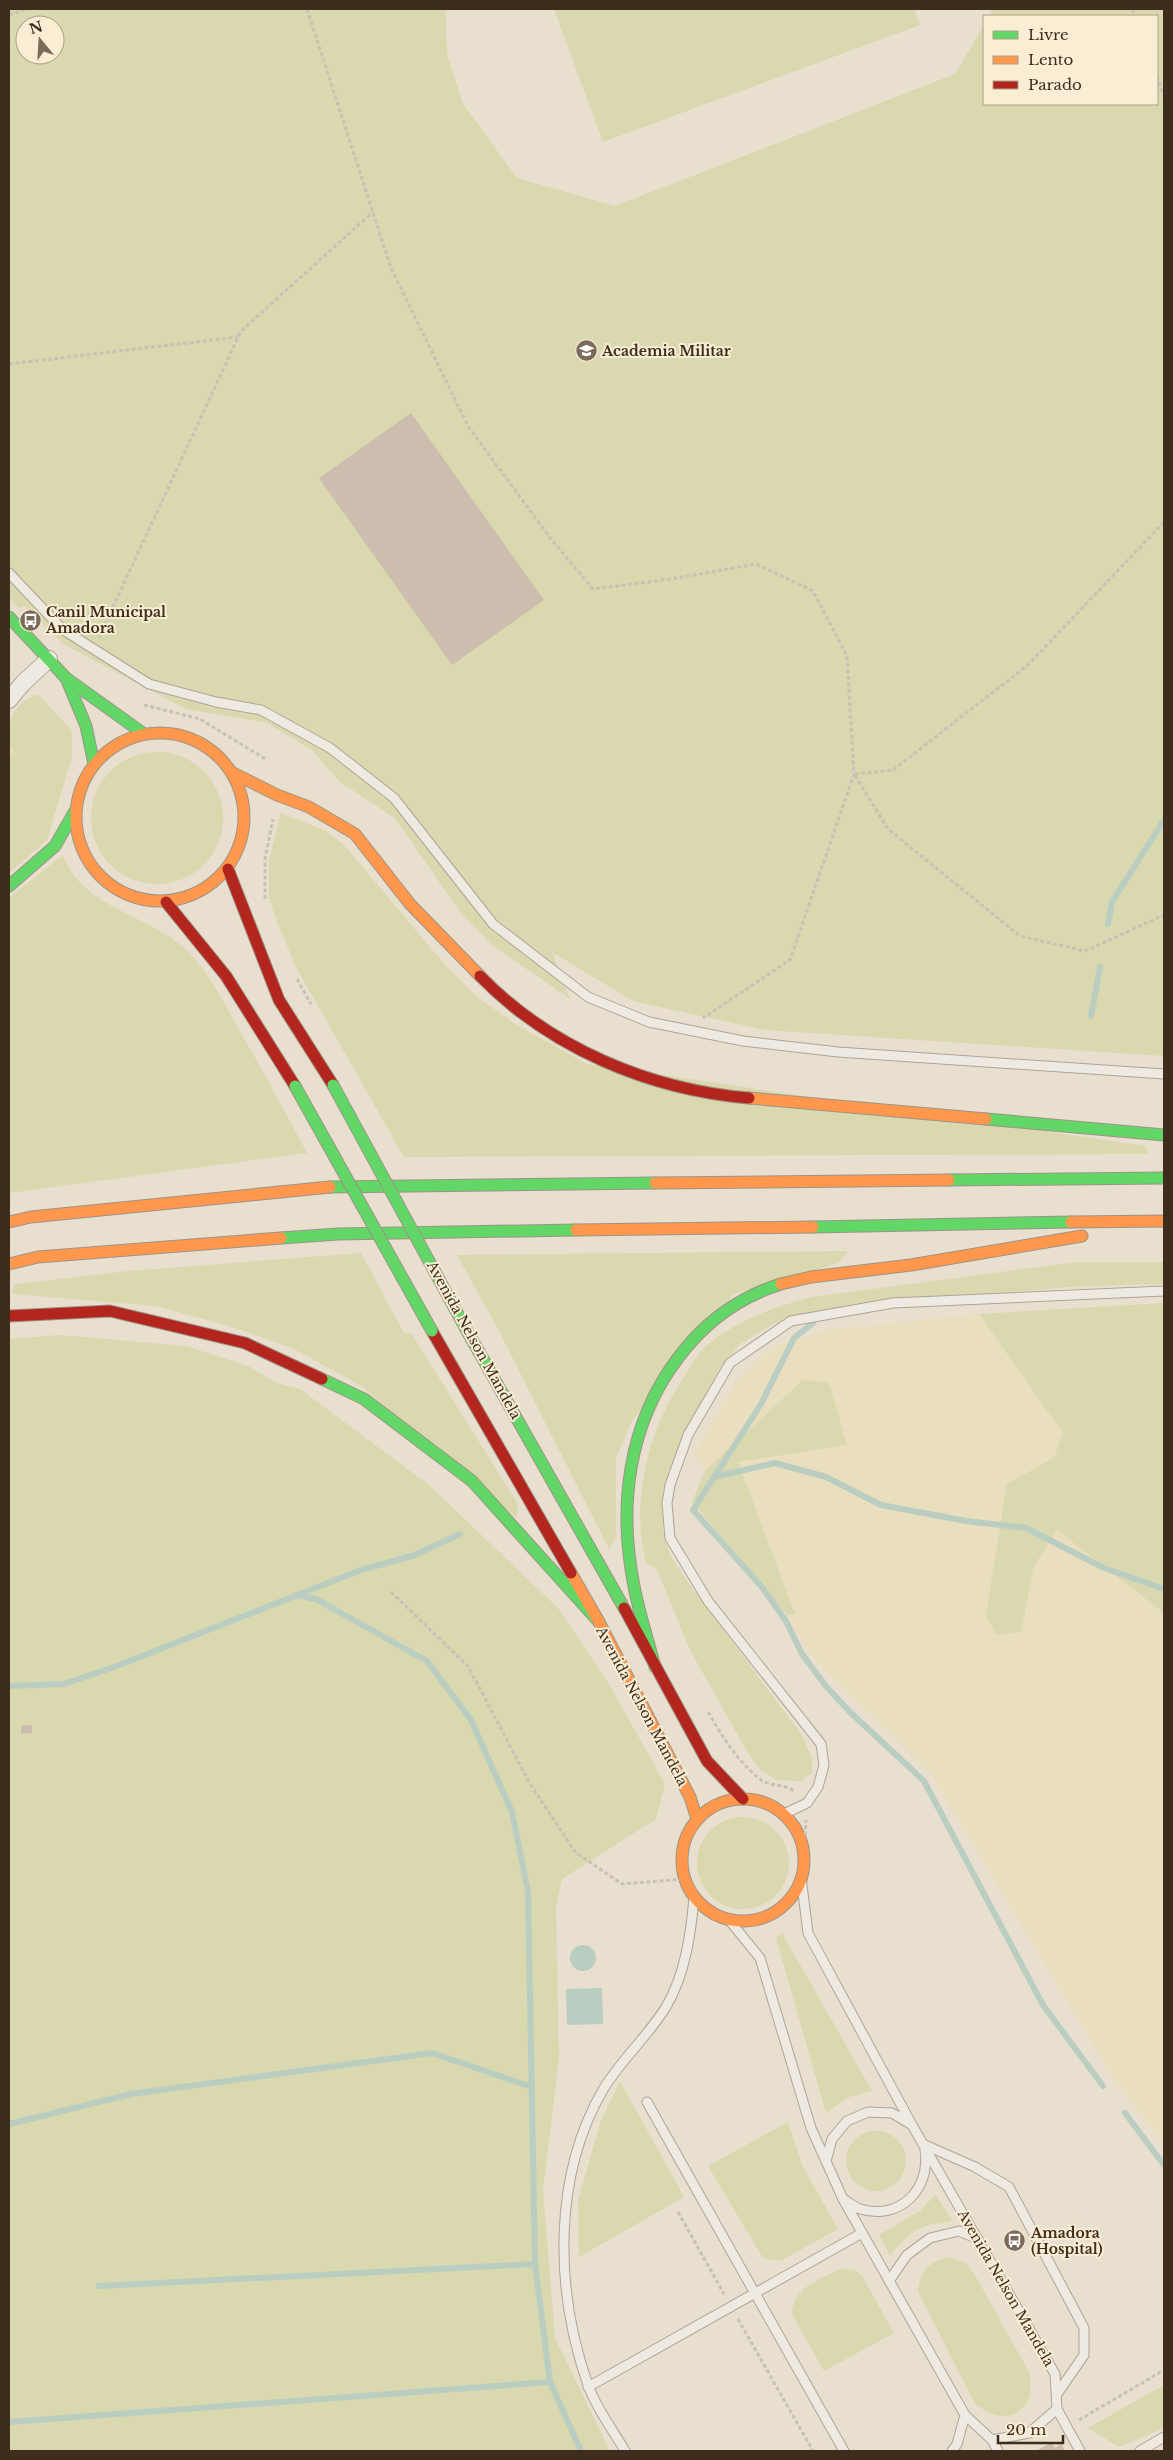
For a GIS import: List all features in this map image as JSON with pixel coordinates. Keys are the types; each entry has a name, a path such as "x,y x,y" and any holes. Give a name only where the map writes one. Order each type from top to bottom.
{"main road":[{"path":"9,618 66,678 144,734"},
{"path":"66,678 86,726 94,764"},
{"path":"9,886 55,846 75,810 81,786 94,764 116,745 144,734 165,733 185,736 204,744 233,773 277,795 309,807 356,834 410,904 488,984 530,1018 591,1056 652,1080 723,1096 1164,1135"},
{"path":"75,810 77,835 85,858 100,877 127,895 142,900 166,902 190,897 211,885 228,869 242,838 244,804 233,773"},
{"name":"Avenida Nelson Mandela","path":"228,869 279,1000 333,1085 466,1329 583,1533 654,1667 707,1761 742,1799"},
{"name":"Avenida Nelson Mandela","path":"166,902 226,976 295,1086 598,1622 690,1797 696,1820"},
{"path":"9,1222 31,1217 318,1187 1164,1178"},
{"path":"9,1264 38,1257 338,1234 1164,1221"},
{"path":"654,1667 630,1565 627,1494 632,1459 641,1425 668,1373 688,1343 710,1322 741,1301 767,1288 811,1277 887,1269 1164,1221"},
{"path":"9,1316 110,1311 245,1343 364,1399 472,1481 598,1622"},
{"path":"742,1799 764,1803 784,1814 798,1833 804,1854 801,1877 794,1896 773,1913 750,1921 729,1920 710,1912 694,1898 684,1879 682,1848 696,1820 718,1805 742,1799"}],"street":[{"path":"9,700 23,683 49,660"}],"lane":[{"path":"9,574 62,629 149,684 216,702 260,710 330,748 394,798 493,924 588,997 649,1022 743,1041 838,1052 1164,1074"},
{"path":"784,1814 807,1803 818,1786 824,1765 821,1744 708,1601 670,1538 667,1503 670,1485 688,1435 730,1363 791,1320 893,1303 1164,1291"},
{"name":"Avenida Nelson Mandela","path":"801,1877 808,1933 912,2125 1056,2374 1057,2409"},
{"path":"625,2451 588,2386 571,2323 565,2276 568,2181 581,2136 604,2088 667,2006 682,1968 692,1929 694,1898"},
{"path":"729,1920 760,1958 811,2128 843,2199 965,2414 992,2440 998,2451"},
{"path":"647,2102 844,2451"},
{"name":"Avenida Nelson Mandela","path":"826,2161 832,2139 847,2121 868,2112 892,2113 912,2125"},
{"path":"925,2145 975,2167 1009,2187 1084,2328 1084,2355 1057,2394"},
{"name":"Avenida Nelson Mandela","path":"843,2199 859,2209 878,2212 896,2208 912,2198 923,2182 928,2164 925,2145"},
{"path":"889,2281 907,2255 930,2238 959,2231 978,2239"},
{"path":"588,2386 862,2233"},
{"path":"992,2440 1029,2433 1057,2409 1080,2451"},
{"path":"952,2451 958,2444 965,2414"},
{"path":"1140,2451 1164,2437"}],"path":[{"path":"9,15 27,9"},
{"path":"306,9 391,268 468,426 551,539 592,589 671,579 756,564 813,591 847,656 854,774 790,960 685,1030"},
{"path":"1158,79 1164,96"},
{"path":"93,649 241,331 373,212"},
{"path":"9,364 238,337"},
{"path":"854,774 893,770 1028,665 1164,522"},
{"path":"143,705 200,719 275,765"},
{"path":"854,774 888,829 1020,936 1085,951 1164,915"},
{"path":"265,900 265,859 277,795"},
{"path":"296,976 314,1009"},
{"path":"391,1592 468,1666 529,1782 575,1852 622,1884 684,1879"},
{"path":"678,2212 813,2451"},
{"path":"1068,2428 1164,2370"}],"shaded area":[{"path":"979,1314 1063,1433 1054,1458 1007,1484 1021,1632 1034,1566 1057,1529 1164,1613 1164,2144 1113,2078 931,1774 809,1654 787,1615 795,1614 738,1462 847,1445 803,1380 705,1471 694,1455 736,1381 772,1347 828,1330"},
{"path":"583,1945 592,1949 596,1958 592,1967 583,1971 574,1967 570,1958 574,1949"},
{"path":"602,1988 603,2024 567,2025 566,1989"}],"green space":[{"name":"Academia Militar","path":"9,9 446,9 447,54 463,104 517,178 615,206 955,74 983,27 983,105 1158,105 1158,15 989,15 992,9 1164,9 1164,1056 765,1030 633,1001 552,952 570,999 493,946 460,912 395,818 340,782 312,750 267,723 186,709 63,644 25,606 19,608 9,598"},
{"path":"554,9 914,9 920,25 603,142"},
{"path":"38,694 72,731 72,757 47,840 9,873 9,758 13,750 9,746 11,720 22,703"},
{"path":"157,752 170,753 182,757 204,771 218,793 222,805 222,831 218,843 204,865 182,879 170,883 157,884 144,883 132,879 110,865 96,843 92,831 91,818 92,805 96,793 110,771 132,757 144,753"},
{"path":"281,813 326,831 344,845 445,965 477,997 517,1025 587,1064 1146,1146 1148,1154 404,1157 297,969 277,922 269,899 269,860"},
{"path":"63,855 72,872 97,897 163,932 197,961 220,995 307,1153 9,1193 9,898"},
{"path":"849,1251 838,1263 734,1294 632,1421 616,1458 616,1538 609,1549 497,1327 457,1255"},
{"path":"361,1253 404,1333 411,1333 518,1504 517,1518 360,1385 294,1349 236,1328 156,1306 12,1294 14,1284 129,1271"},
{"path":"1077,1262 1164,1262 1164,1284 1067,1287 810,1312 773,1324 740,1344 719,1369 676,1454 663,1490 663,1530 670,1555 691,1587 801,1734 812,1758 812,1773 801,1781 776,1780 761,1771 748,1753 691,1652 656,1568 646,1563 642,1539 640,1514 642,1489 646,1464 653,1440 673,1395 694,1361 703,1349 728,1330 769,1310 812,1297"},
{"path":"1164,1303 1164,1613 1057,1530 1034,1566 1021,1632 997,1635 986,1615 1007,1484 1054,1458 1063,1433 979,1314"},
{"path":"60,1335 186,1346 248,1366 277,1383 300,1389 430,1486 558,1608 609,1684 665,1784 656,1819 562,1879 556,1907 559,2059 543,2190 555,2338 610,2451 9,2451 9,1339"},
{"path":"803,1380 829,1383 847,1445 738,1462 795,1614 787,1615 692,1502 705,1471"},
{"path":"743,1817 760,1821 775,1831 785,1846 789,1863 785,1880 775,1895 760,1905 743,1909 726,1905 711,1895 701,1880 697,1863 701,1846 711,1831 726,1821"},
{"path":"782,1933 872,2091 849,2097 826,2113 776,1938"},
{"path":"620,2081 684,2197 579,2257 578,2200 601,2121"},
{"path":"788,2122 803,2167 838,2229 780,2261 763,2258 708,2166"},
{"path":"870,2131 882,2131 893,2136 901,2144 906,2155 904,2173 893,2186 882,2191 870,2191 859,2186 851,2178 846,2167 846,2155 851,2144 859,2136"},
{"path":"935,2195 953,2221 932,2224 917,2230 904,2240 890,2256 879,2235 920,2211"},
{"path":"950,2257 967,2264 976,2277 1029,2372 1031,2386 1029,2398 1024,2407 1016,2413 1007,2416 997,2415 985,2411 974,2402 918,2291 921,2277 927,2268 931,2264"},
{"path":"840,2269 855,2270 862,2276 894,2333 824,2371 792,2314 793,2305 797,2297 808,2286"},
{"path":"1164,2385 1164,2428 1119,2447 1088,2428"}],"building":[{"path":"411,413 544,600 452,665 319,478"},
{"path":"32,1725 32,1733 21,1734 21,1726"},
{"path":"1052,2442 1055,2448 1061,2444 1065,2451 1036,2451"}],"waterway":[{"path":"1108,924 1112,902 1164,820"},
{"path":"1091,1016 1100,967"},
{"path":"813,1323 794,1338 761,1404 693,1510 761,1586 786,1621 802,1654 825,1685 850,1712 924,1781 1043,2005 1103,2086"},
{"path":"714,1477 775,1463 826,1477 881,1505 966,1521 1026,1528 1104,1568 1164,1589"},
{"path":"9,1686 64,1684 117,1666 361,1570 412,1556 460,1534"},
{"path":"297,1595 316,1599 427,1661 471,1720 512,1812 528,1891 535,2264 550,2382 581,2451"},
{"path":"9,2124 131,2094 432,2053 532,2087"},
{"path":"1125,2113 1164,2165"},
{"path":"99,2286 535,2264"},
{"path":"9,2422 550,2382"}],"traffic: fast":[{"path":"9,617 66,678 144,734"},
{"path":"66,678 86,726 94,764"},
{"path":"9,886 55,846 75,811"},
{"path":"333,1085 466,1329"},
{"path":"295,1086 432,1331"},
{"path":"986,1119 1164,1135"},
{"path":"949,1180 1164,1178"},
{"path":"330,1187 655,1183"},
{"path":"813,1227 1071,1222"},
{"path":"281,1238 338,1234 576,1230"},
{"path":"655,1667 636,1596 629,1556 628,1496 631,1467 638,1438 648,1410 661,1383 688,1345 711,1323 737,1304 766,1289 781,1284"},
{"path":"466,1329 624,1608"},
{"path":"322,1379 364,1399 472,1481 599,1622"}],"traffic: slow":[{"path":"168,733 192,739 220,757 238,785 243,801 244,817 243,833 238,849 220,877 207,887 184,898 152,901 128,895 100,877 90,864 79,841 76,809 82,785 100,757 113,747 136,736 168,733"},
{"path":"233,773 277,795 309,807 355,834 410,904 480,976"},
{"path":"749,1098 986,1119"},
{"path":"655,1183 949,1180"},
{"path":"9,1222 31,1217 330,1187"},
{"path":"1071,1222 1164,1221"},
{"path":"576,1230 813,1227"},
{"path":"781,1284 811,1277 911,1265 1082,1236"},
{"path":"9,1264 38,1257 281,1238"},
{"path":"571,1573 599,1622 690,1797 697,1819"},
{"path":"743,1799 766,1804 786,1817 799,1837 804,1860 799,1883 786,1903 766,1916 743,1921 720,1916 700,1903 687,1883 682,1860 687,1837 700,1817 720,1804 743,1799"}],"traffic: jam":[{"path":"228,869 279,1000 333,1085"},
{"path":"166,902 226,976 295,1086"},
{"path":"480,976 508,1002 538,1024 570,1044 604,1061 639,1075 675,1086 749,1098"},
{"path":"9,1316 110,1311 245,1343 322,1379"},
{"path":"432,1331 571,1573"},
{"path":"624,1608 707,1761 743,1799"}],"place":[{"name":"Academia Militar","path":"586,351"},
{"name":"Canil Municipal Amadora","path":"30,620"},
{"name":"Amadora (Hospital)","path":"1015,2241"}]}
